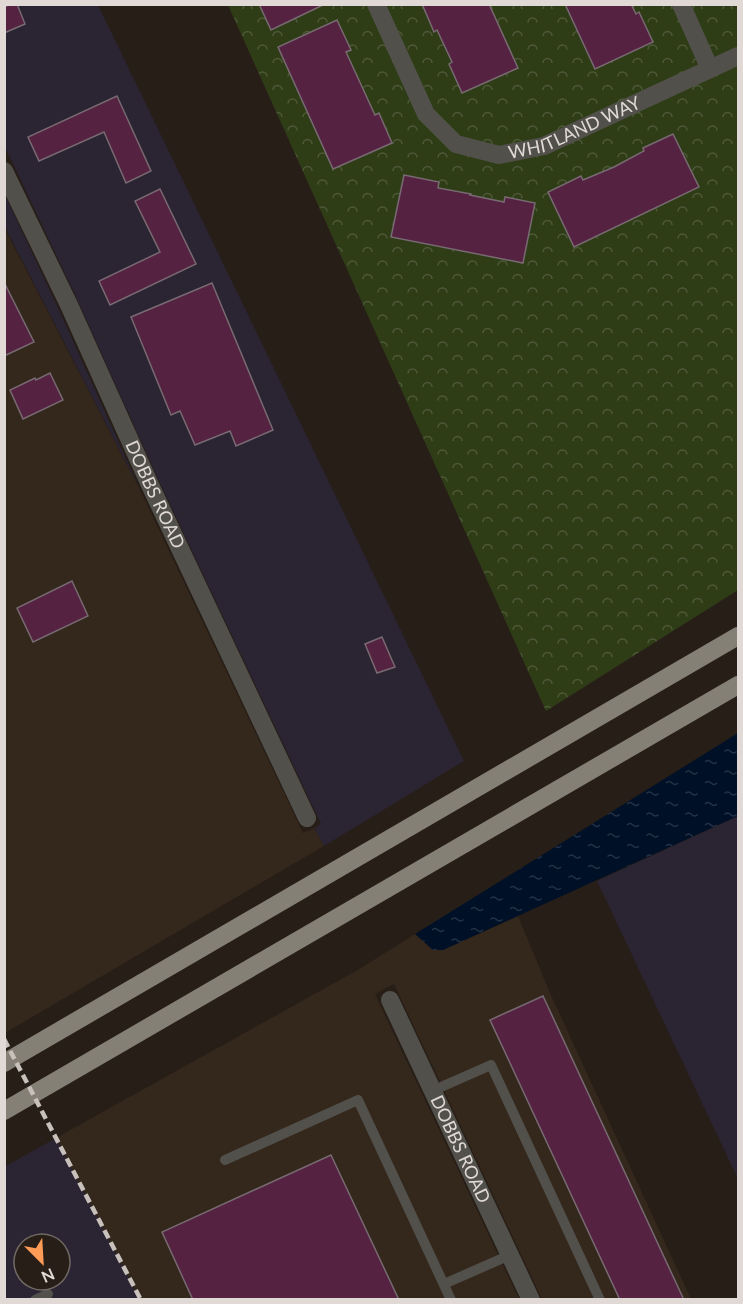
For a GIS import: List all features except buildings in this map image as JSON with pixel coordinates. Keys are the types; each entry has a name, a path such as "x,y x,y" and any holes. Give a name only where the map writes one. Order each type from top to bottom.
{"main road":[{"path":"4,1063 738,636"},
{"path":"4,1112 738,685"}],"street":[{"name":"WHITLAND WAY","path":"376,4 426,114 456,144 499,155 544,146 738,56"},
{"path":"681,4 710,69"},
{"name":"DOBBS ROAD","path":"4,171 69,305 154,494 307,818"},
{"name":"DOBBS ROAD","path":"390,999 531,1299"}],"lane":[{"path":"432,1090 491,1065 600,1299"},
{"path":"225,1160 358,1100 451,1299"},
{"path":"444,1284 510,1255"},
{"path":"35,1299 48,1294"}],"shaded area":[{"path":"5,5 98,5 464,761 324,846 314,828 321,824 5,147"},
{"path":"5,195 59,310 143,496 5,227"},
{"path":"4,227 143,496 303,833 314,828 324,846 5,1033"},
{"path":"738,816 738,1179 597,881"},
{"path":"518,916 550,993 691,1299 542,1299 394,984 375,994 519,1299 140,1299 56,1138 361,968 415,934 433,950 443,950"},
{"path":"56,1138 140,1299 5,1299 4,1167"}],"green space":[{"path":"228,5 738,5 738,590 546,711"}],"water":[{"path":"738,733 738,816 443,950 433,950 415,934"}],"railway":[{"path":"4,1039 141,1300"}]}
